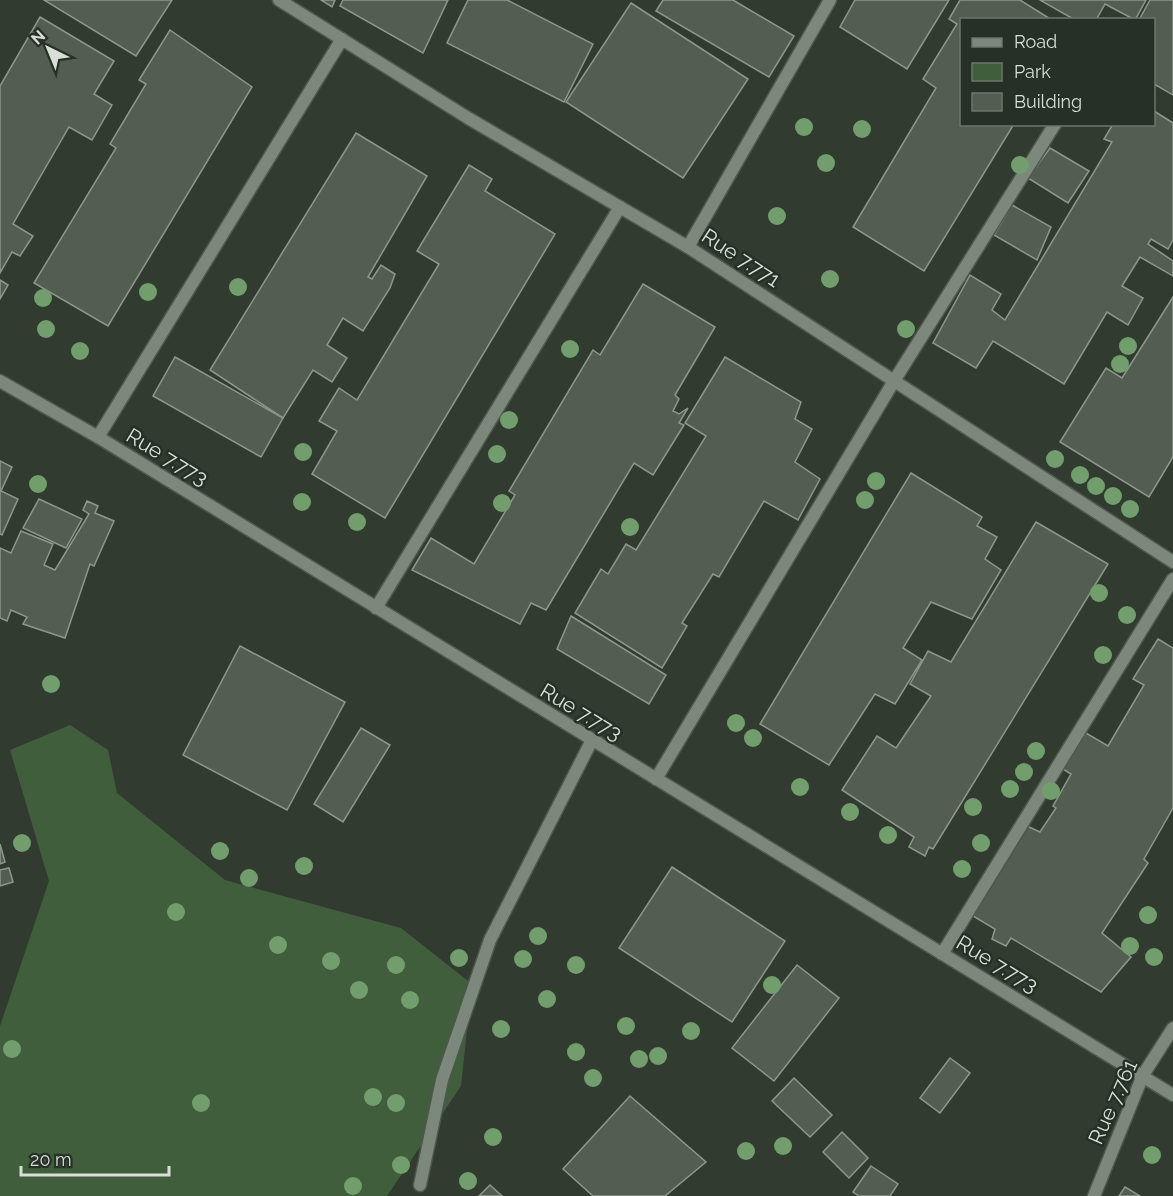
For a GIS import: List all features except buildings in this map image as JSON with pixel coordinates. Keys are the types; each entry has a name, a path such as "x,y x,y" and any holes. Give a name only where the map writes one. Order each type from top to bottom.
{"street":[{"name":"Rue 7.771","path":"279,0 468,118 688,247 1173,562"},
{"path":"688,247 830,0"},
{"path":"98,437 342,39"},
{"path":"656,779 894,381 1054,126"},
{"path":"376,608 620,207"},
{"name":"Rue 7.773","path":"0,381 98,437 591,742 656,779 1173,1095"},
{"path":"942,954 1173,579"},
{"path":"420,1185 442,1080 490,940 591,742"},
{"name":"Rue 7.761","path":"1094,1196 1143,1075 1173,1028"}],"green space":[{"path":"70,725 108,750 117,793 225,880 401,928 472,984 461,1086 387,1196 0,1196 0,1026 49,881 10,750"}]}
